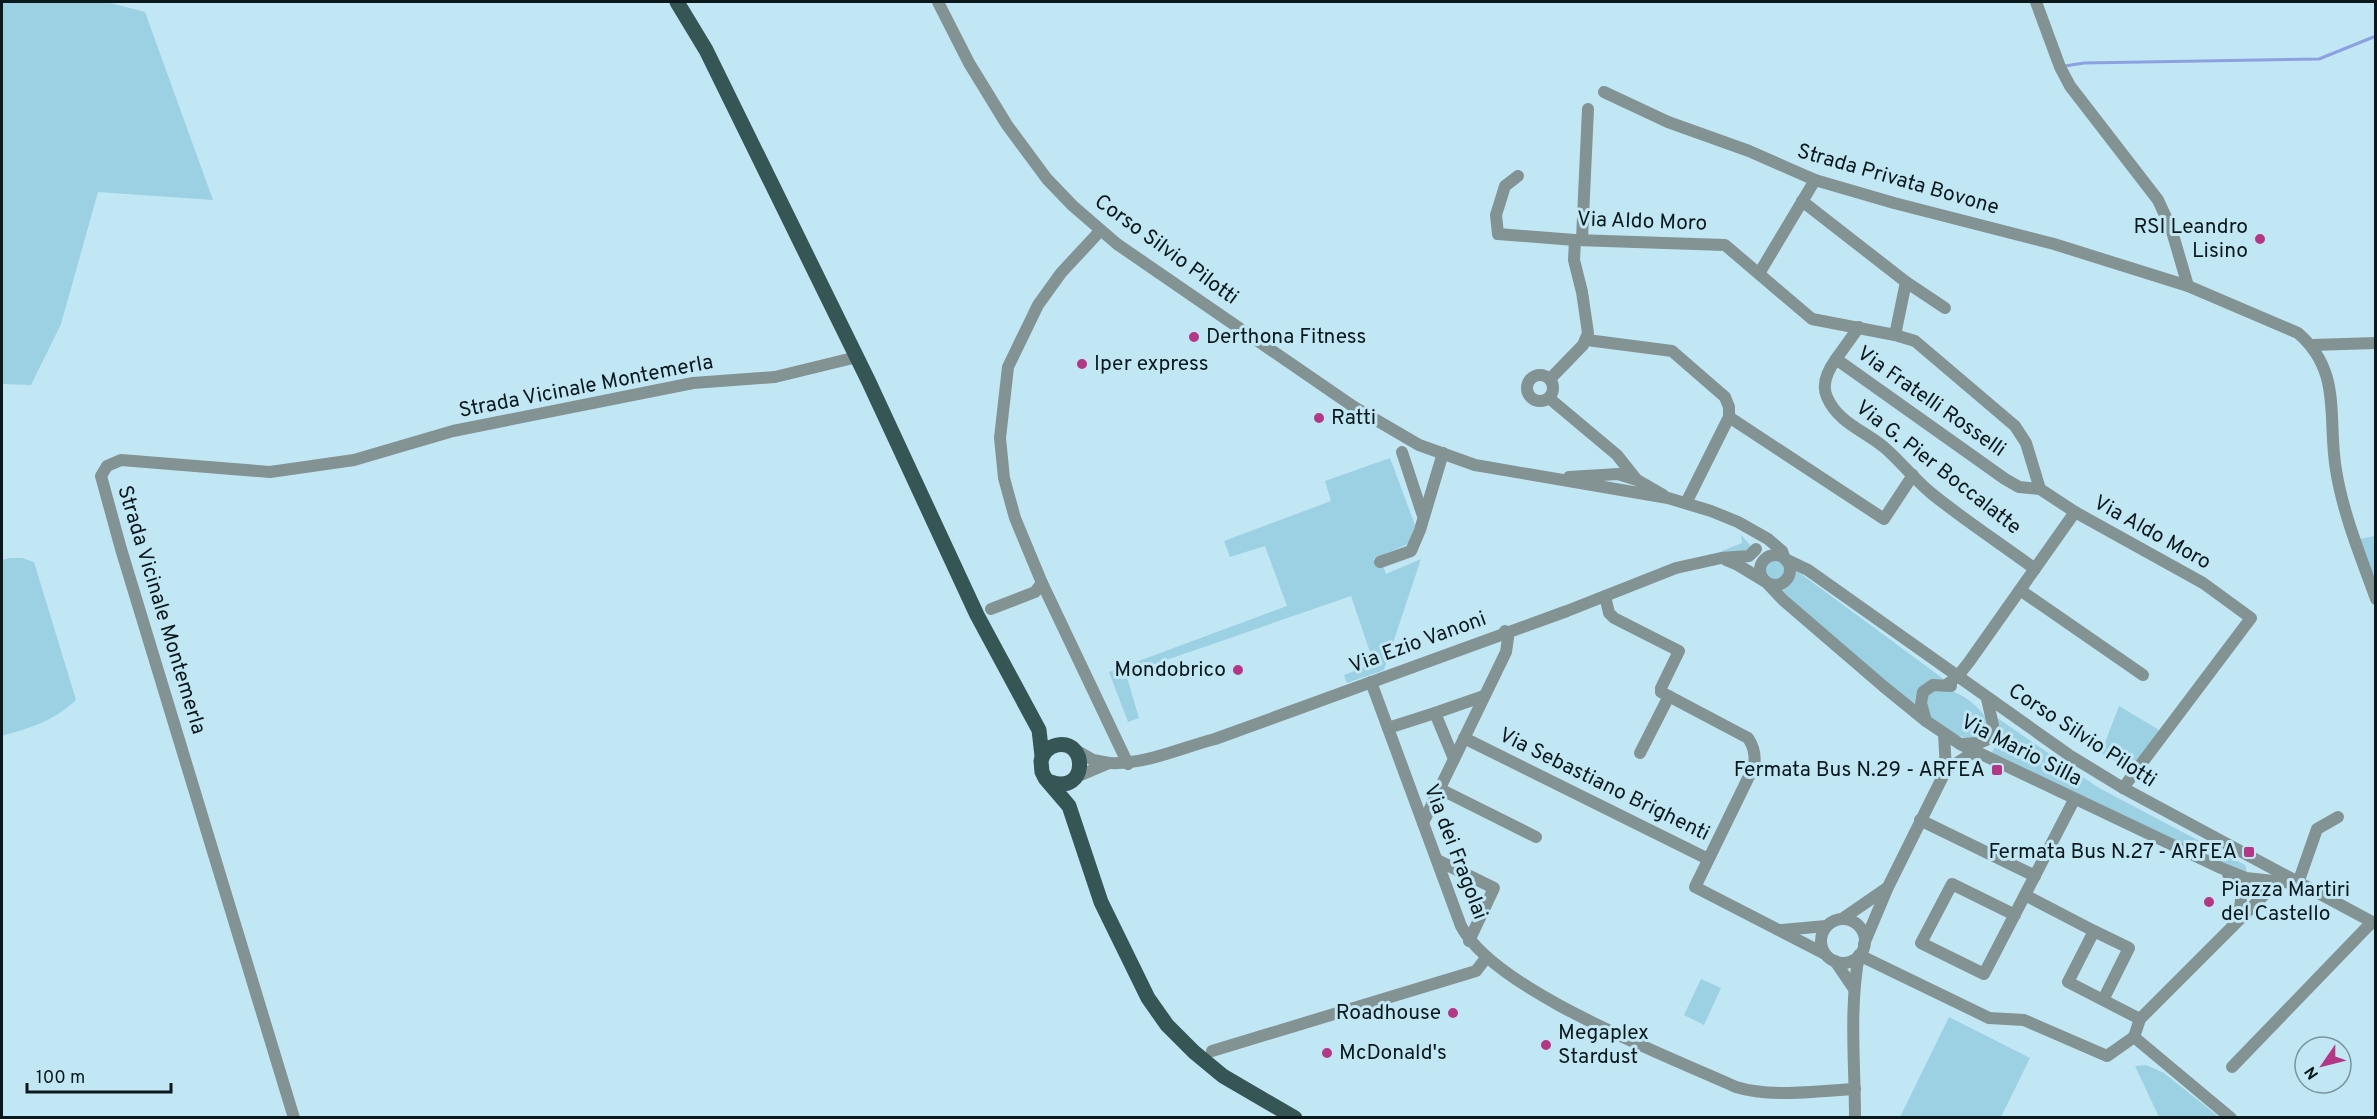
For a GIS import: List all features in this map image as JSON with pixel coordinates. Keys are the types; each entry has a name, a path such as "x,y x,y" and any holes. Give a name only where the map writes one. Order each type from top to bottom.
{"main road":[{"path":"677,2 706,50 857,357 977,615 1039,730 1042,772 1069,806 1101,902 1148,999 1167,1025 1222,1076 1295,1118"},
{"path":"1027,707 1042,724 1076,753 1080,765 1074,791 1074,819"},
{"path":"1042,756 1049,748 1069,747"},
{"path":"1051,782 1064,784 1076,777"}],"street":[{"name":"Corso Silvio Pilotti","path":"938,2 969,63 1007,124 1047,179 1073,206 1100,231 1354,407 1419,445 1475,465 1668,498 1738,522 1768,539 1782,551 1785,559 1808,570 2069,755 2123,788 2374,923"},
{"path":"2036,2 2060,67 2070,86 2158,200 2171,228 2188,286"},
{"name":"Strada Privata Bovone","path":"1604,92 1668,122 1749,151 1815,180 2054,244 2188,286 2298,333 2312,345"},
{"path":"1550,379 1587,340 1588,323 1574,260 1579,240 1588,109"},
{"name":"Via Aldo Moro","path":"1518,176 1505,186 1496,215 1498,234 1579,240 1725,245 1760,272 1812,319 1895,334 1915,341 2015,426 2025,443 2040,489 2075,512 2203,583 2251,618 2123,788"},
{"path":"1760,272 1815,180"},
{"path":"1802,201 1906,282 1945,308"},
{"path":"1100,231 1061,273 1038,305 1008,367 1000,438 1004,478 1015,518 1042,583 1128,764"},
{"path":"1895,334 1906,282"},
{"name":"Via Fratelli Rosselli","path":"1858,327 1836,359 2005,479 2019,487 2040,489"},
{"path":"1587,340 1672,351 1725,397 1730,417 1686,503"},
{"path":"2376,343 2312,345 2323,363 2329,386 2336,470 2348,519 2376,599"},
{"name":"Strada Vicinale Montemerla","path":"294,1118 121,549 101,476 107,466 121,460 270,472 354,460 453,431 693,383 775,377 857,357"},
{"name":"Via G. Pier Boccalatte","path":"1836,359 1825,382 1825,395 1832,408 1843,420 1883,447 1930,492 2035,568"},
{"path":"1542,375 1550,379 1554,386 1549,398 1537,401 1530,396 1527,387 1534,376 1542,375"},
{"path":"1549,398 1609,448 1624,462 1631,478 1626,485 1616,490 1608,475 1609,448"},
{"path":"1730,417 1884,519 1913,475"},
{"path":"1402,452 1424,517"},
{"path":"1380,562 1411,551 1424,517 1443,453"},
{"name":"Corso Silvio Pilotti","path":"1550,479 1618,474 1631,478 1668,498"},
{"path":"1946,685 1957,677 2075,512"},
{"path":"1738,522 1753,538 1762,576 1766,582"},
{"name":"Via Ezio Vanoni","path":"1109,763 1128,764 1215,738 1676,568 1721,558 1749,556 1756,549"},
{"path":"1721,558 1776,585 1787,579 1790,571 1785,559 1778,555 1769,557 1761,567"},
{"name":"Via Mario Silla","path":"1766,582 1792,608 1926,721 1974,752 2221,868 2246,878 2298,884"},
{"path":"991,609 1035,592 1042,583"},
{"path":"2020,590 2143,675"},
{"path":"1605,596 1609,613 1614,618 1679,651 1660,688 1661,692 1748,738 1755,753 1754,766 1708,859"},
{"path":"1423,823 1506,652 1508,638 1505,632"},
{"name":"Via dei Fragolai","path":"1371,682 1461,926 1469,941 1486,958 1510,976 1575,1012 1750,1092 1855,1089"},
{"path":"1926,721 1921,703 1923,692 1933,685 1976,691"},
{"path":"1388,728 1484,696"},
{"path":"1640,753 1669,696"},
{"path":"1960,744 1979,743 1991,738 1993,725 1987,699"},
{"path":"1435,713 1454,759"},
{"path":"1944,734 1946,770"},
{"name":"Via Sebastiano Brighenti","path":"1464,738 1708,859 1695,887 1830,958"},
{"path":"1069,747 1093,760 1109,763"},
{"path":"1830,958 1845,963 1862,950 1888,887 1946,770 1974,752"},
{"path":"1076,777 1109,763"},
{"path":"1440,789 1536,837"},
{"path":"2015,915 1952,884 1921,943 1984,974 2025,896 2034,876 2074,800"},
{"path":"2298,884 2317,829 2338,817"},
{"path":"1920,820 2034,876"},
{"path":"1437,860 1494,888 1469,941"},
{"path":"2255,860 2258,880 2255,903"},
{"path":"2221,868 2237,882 2241,891 2242,903 2237,921"},
{"path":"1862,950 1989,1018 2024,1020 2107,1056 2134,1037 2140,1019 2277,883"},
{"path":"1842,919 1888,887"},
{"path":"2025,896 2129,948 2103,1000"},
{"path":"1780,930 1826,926 1842,919 1854,922 1863,931 1852,1014 1856,1118"},
{"path":"2232,1067 2374,923"},
{"path":"1826,926 1821,937 1821,946 1854,989"},
{"path":"2094,931 2068,982 2140,1019"},
{"path":"1212,1051 1476,971 1486,958"},
{"path":"2134,1037 2231,1118"}],"shaded area":[{"path":"2,2 107,2 145,12 213,200 98,192 61,324 31,385 2,384"},
{"path":"1390,458 1415,525 1408,544 1373,559 1378,568 1383,566 1386,574 1421,559 1384,670 1347,683 1344,675 1367,666 1371,655 1351,596 1126,674 1139,718 1128,722 1109,672 1287,606 1265,546 1230,557 1224,541 1331,501 1325,481"},
{"path":"1741,535 1750,545 1751,550 1722,553 1742,543"},
{"path":"2375,536 2375,581 2360,539"},
{"path":"22,558 34,562 76,700 50,719 2,736 2,560"},
{"path":"1770,560 1778,560 1784,566 1784,574 1778,580 1770,580 1764,574 1764,566"},
{"path":"1793,568 1945,680 1932,681 1922,686 1916,696 1915,708 1777,589 1789,582"},
{"path":"1935,690 1954,692 1974,704 1985,717 1987,724 1983,737 1968,738 1954,735 1932,719 1927,712 1926,696"},
{"path":"2119,706 2159,730 2131,770 2101,753"},
{"path":"1996,717 2099,788 2245,865 2248,875 1994,756 1992,752 1999,735"},
{"path":"1701,979 1721,988 1704,1025 1684,1015"},
{"path":"1949,1017 2030,1058 2001,1117 1900,1117"},
{"path":"2146,1065 2164,1073 2219,1117 2159,1117 2135,1066"}],"waterway":[{"path":"2065,66 2084,63 2319,59 2376,36"}],"place":[{"name":"RSI Leandro Lisino","path":"2260,239"},
{"name":"Derthona Fitness","path":"1194,337"},
{"name":"Iper express","path":"1082,364"},
{"name":"Ratti","path":"1319,418"},
{"name":"Mondobrico","path":"1238,670"},
{"name":"Fermata Bus N.29 - ARFEA","path":"1997,770"},
{"name":"Fermata Bus N.27 - ARFEA","path":"2249,852"},
{"name":"Piazza Martiri del Castello","path":"2209,902"},
{"name":"Roadhouse","path":"1453,1013"},
{"name":"Megaplex Stardust","path":"1546,1045"},
{"name":"McDonald's","path":"1327,1053"}]}
